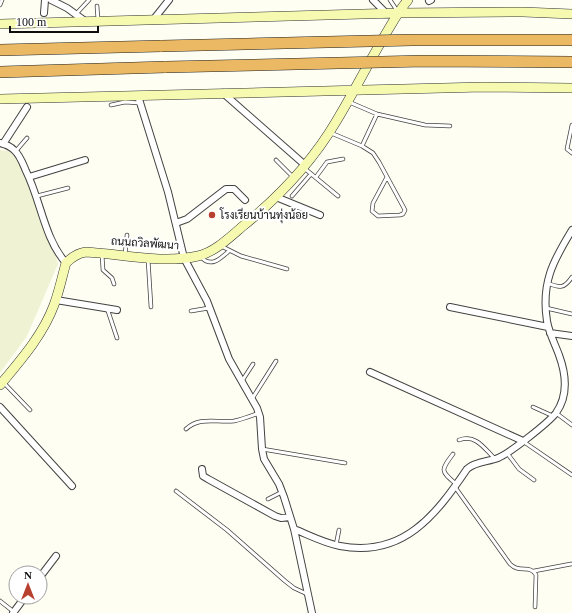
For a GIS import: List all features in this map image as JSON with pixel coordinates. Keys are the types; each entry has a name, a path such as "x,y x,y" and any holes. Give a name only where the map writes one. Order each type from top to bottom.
{"highway":[{"path":"0,50 404,40 572,40"},
{"path":"0,72 424,61 572,62"}],"main road":[{"name":"ถนนถวิลพัฒนา","path":"66,263 81,252 148,258 184,258 200,255 219,245 251,220 276,197 314,156 348,102 378,47 408,0"},
{"path":"0,24 386,13 523,12 572,14"},
{"path":"0,99 139,99 223,93 483,87 572,88"},
{"path":"1,384 43,327 56,300 66,263"}],"street":[{"path":"44,13 45,0"},
{"path":"51,0 62,2 85,21"},
{"path":"153,20 169,0"},
{"path":"373,0 386,13"},
{"path":"223,93 304,167"},
{"path":"139,99 166,185 184,258 210,308 229,359 259,413 262,449 267,465 279,484 294,529 312,613"},
{"path":"27,107 2,144 14,150 21,160 29,177 54,245 59,255 66,263"},
{"path":"29,177 85,160"},
{"path":"176,223 186,219 226,189 234,189 246,200"},
{"path":"276,197 320,215"},
{"path":"294,529 336,545 349,548 375,547 391,543 415,531 436,511 444,503 471,466 495,459 507,453 554,415 563,398 565,385 560,356 549,330 546,308 547,283 551,268 558,252 569,240 572,230"},
{"path":"56,300 117,310"},
{"path":"450,307 572,336"},
{"path":"370,372 523,441"},
{"path":"565,385 572,387"},
{"path":"0,407 72,486"},
{"path":"202,469 205,478 281,518 290,517"},
{"path":"48,566 56,556"}],"lane":[{"path":"0,5 2,0"},
{"path":"76,14 89,0"},
{"path":"390,0 399,13"},
{"path":"97,6 98,21"},
{"path":"111,105 139,99"},
{"path":"348,102 377,114 425,125 450,126"},
{"path":"362,146 377,114"},
{"path":"572,125 567,149 572,153"},
{"path":"330,132 362,146 372,153 379,162 405,210 403,214 378,216 372,211 373,203 387,177"},
{"path":"15,152 27,138"},
{"path":"316,177 327,162 343,159"},
{"path":"276,160 295,178"},
{"path":"304,167 338,196"},
{"path":"292,196 311,174"},
{"path":"36,196 68,188"},
{"path":"125,255 127,235"},
{"path":"219,245 241,256 287,269"},
{"path":"200,255 208,262 214,262 218,261 229,251"},
{"path":"102,253 103,270 112,278 114,284"},
{"path":"148,258 151,306"},
{"path":"547,283 561,287 567,284 572,277"},
{"path":"107,308 117,338"},
{"path":"191,311 210,308"},
{"path":"546,308 572,314"},
{"path":"252,399 276,361"},
{"path":"242,381 253,364"},
{"path":"1,384 30,410"},
{"path":"533,407 554,415 572,425"},
{"path":"186,429 194,423 206,420 234,421 259,413"},
{"path":"459,440 465,438 473,439 481,444 495,459"},
{"path":"523,441 572,475"},
{"path":"262,449 345,463"},
{"path":"507,453 519,470 534,480"},
{"path":"453,454 443,469 514,568 519,570 530,569 534,571 571,564"},
{"path":"176,491 227,530 285,581 294,588 307,594"},
{"path":"268,499 282,492"},
{"path":"336,545 339,530"},
{"path":"534,571 536,575 535,607"},
{"path":"0,601 13,612"}],"green space":[{"path":"0,150 15,152 40,207 58,264 27,336 0,373"}],"place":[{"name":"โรงเรียนบ้านทุ่งน้อย","path":"212,215"}]}
